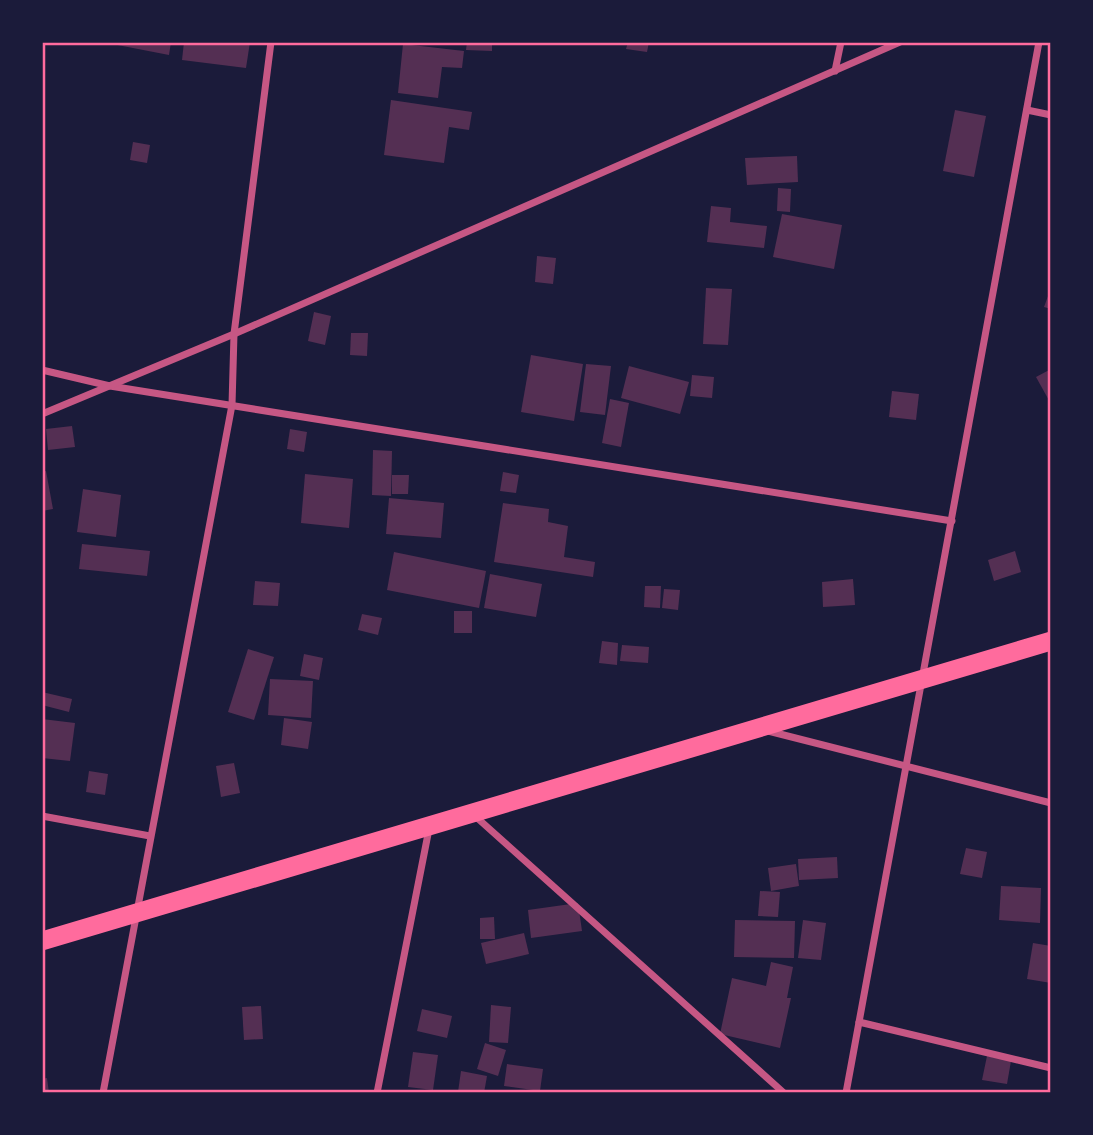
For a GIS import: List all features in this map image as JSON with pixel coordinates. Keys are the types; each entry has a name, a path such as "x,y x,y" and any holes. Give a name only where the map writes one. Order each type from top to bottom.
{"highway":[{"path":"42,941 1051,641"}],"street":[{"path":"103,1093 232,405 234,334 271,42"},
{"path":"835,71 841,42"},
{"path":"42,414 234,334 900,42"},
{"path":"846,1093 1039,42"},
{"path":"1027,110 1051,115"},
{"path":"42,370 110,386 952,522"},
{"path":"757,728 1051,803"},
{"path":"471,813 785,1093"},
{"path":"42,816 150,836"},
{"path":"377,1093 430,825"},
{"path":"859,1022 1051,1068"}],"building":[{"path":"102,42 171,42 169,55"},
{"path":"184,42 250,42 246,68 182,60"},
{"path":"467,42 492,42 492,51 466,50"},
{"path":"628,42 649,42 647,52 626,49"},
{"path":"403,44 464,51 462,68 442,67 438,98 398,93"},
{"path":"391,100 472,112 469,130 449,127 444,163 384,155"},
{"path":"955,110 986,116 974,177 943,171"},
{"path":"133,142 150,145 147,163 130,160"},
{"path":"797,156 798,182 747,185 745,158"},
{"path":"778,188 791,189 790,212 777,211"},
{"path":"711,206 731,208 730,222 767,226 764,248 707,242"},
{"path":"782,214 842,225 834,269 773,257"},
{"path":"537,256 556,258 553,284 535,282"},
{"path":"706,288 732,289 728,345 703,344"},
{"path":"1051,288 1051,309 1044,307"},
{"path":"314,312 331,316 325,345 308,341"},
{"path":"351,333 368,333 367,356 350,355"},
{"path":"531,355 583,364 574,421 521,412"},
{"path":"586,364 611,366 605,415 580,412"},
{"path":"629,366 689,382 680,414 621,398"},
{"path":"1051,369 1051,404 1036,377"},
{"path":"692,375 714,377 712,398 690,396"},
{"path":"892,391 919,394 916,420 889,417"},
{"path":"610,399 629,403 621,447 602,443"},
{"path":"72,426 75,447 48,450 46,429"},
{"path":"290,429 307,432 304,452 287,449"},
{"path":"373,450 392,451 391,496 372,495"},
{"path":"46,471 53,509 42,511 42,472"},
{"path":"503,472 519,475 516,493 500,491"},
{"path":"305,474 353,479 349,528 301,523"},
{"path":"392,475 409,475 408,494 392,494"},
{"path":"83,489 121,495 116,537 77,532"},
{"path":"389,498 444,503 441,538 386,534"},
{"path":"503,503 549,509 548,522 568,526 564,557 595,562 593,577 494,562"},
{"path":"82,544 150,551 147,576 79,569"},
{"path":"1015,551 1021,572 994,581 988,560"},
{"path":"394,552 486,571 479,608 387,590"},
{"path":"490,574 542,584 536,617 484,608"},
{"path":"853,579 855,605 823,607 822,582"},
{"path":"255,581 280,583 278,606 253,605"},
{"path":"645,586 661,586 660,608 644,607"},
{"path":"664,589 680,590 678,610 662,608"},
{"path":"454,611 472,611 472,633 454,633"},
{"path":"362,614 382,618 378,635 358,630"},
{"path":"602,641 618,643 617,665 599,663"},
{"path":"622,645 649,647 648,663 620,661"},
{"path":"248,649 274,657 254,720 228,712"},
{"path":"304,654 323,658 319,680 300,676"},
{"path":"270,679 313,681 311,718 268,715"},
{"path":"42,692 72,699 69,712 42,705"},
{"path":"284,718 312,722 308,749 281,745"},
{"path":"42,719 75,723 70,761 42,758"},
{"path":"234,763 240,793 221,797 216,766"},
{"path":"89,771 108,774 105,795 86,792"},
{"path":"966,848 987,852 982,878 960,874"},
{"path":"837,857 838,878 799,880 798,859"},
{"path":"796,864 799,886 771,891 768,868"},
{"path":"1001,886 1041,888 1040,923 999,920"},
{"path":"760,891 780,892 778,917 758,916"},
{"path":"578,903 582,931 531,938 528,910"},
{"path":"494,917 495,939 480,939 480,918"},
{"path":"735,920 795,921 794,958 734,957"},
{"path":"803,920 826,923 821,960 798,958"},
{"path":"524,933 529,954 486,964 481,943"},
{"path":"1033,943 1051,946 1051,983 1027,979"},
{"path":"771,962 793,967 787,998 791,998 780,1048 720,1034 732,978 766,986"},
{"path":"491,1005 511,1007 508,1043 489,1042"},
{"path":"261,1006 263,1039 244,1040 242,1007"},
{"path":"422,1009 452,1016 447,1038 417,1031"},
{"path":"485,1043 506,1050 498,1076 477,1069"},
{"path":"413,1052 438,1055 433,1090 408,1087"},
{"path":"987,1056 1011,1061 1007,1084 982,1080"},
{"path":"507,1064 543,1069 540,1091 504,1086"},
{"path":"461,1071 487,1076 484,1093 458,1092"},
{"path":"47,1078 49,1093 42,1093 42,1079"}]}
